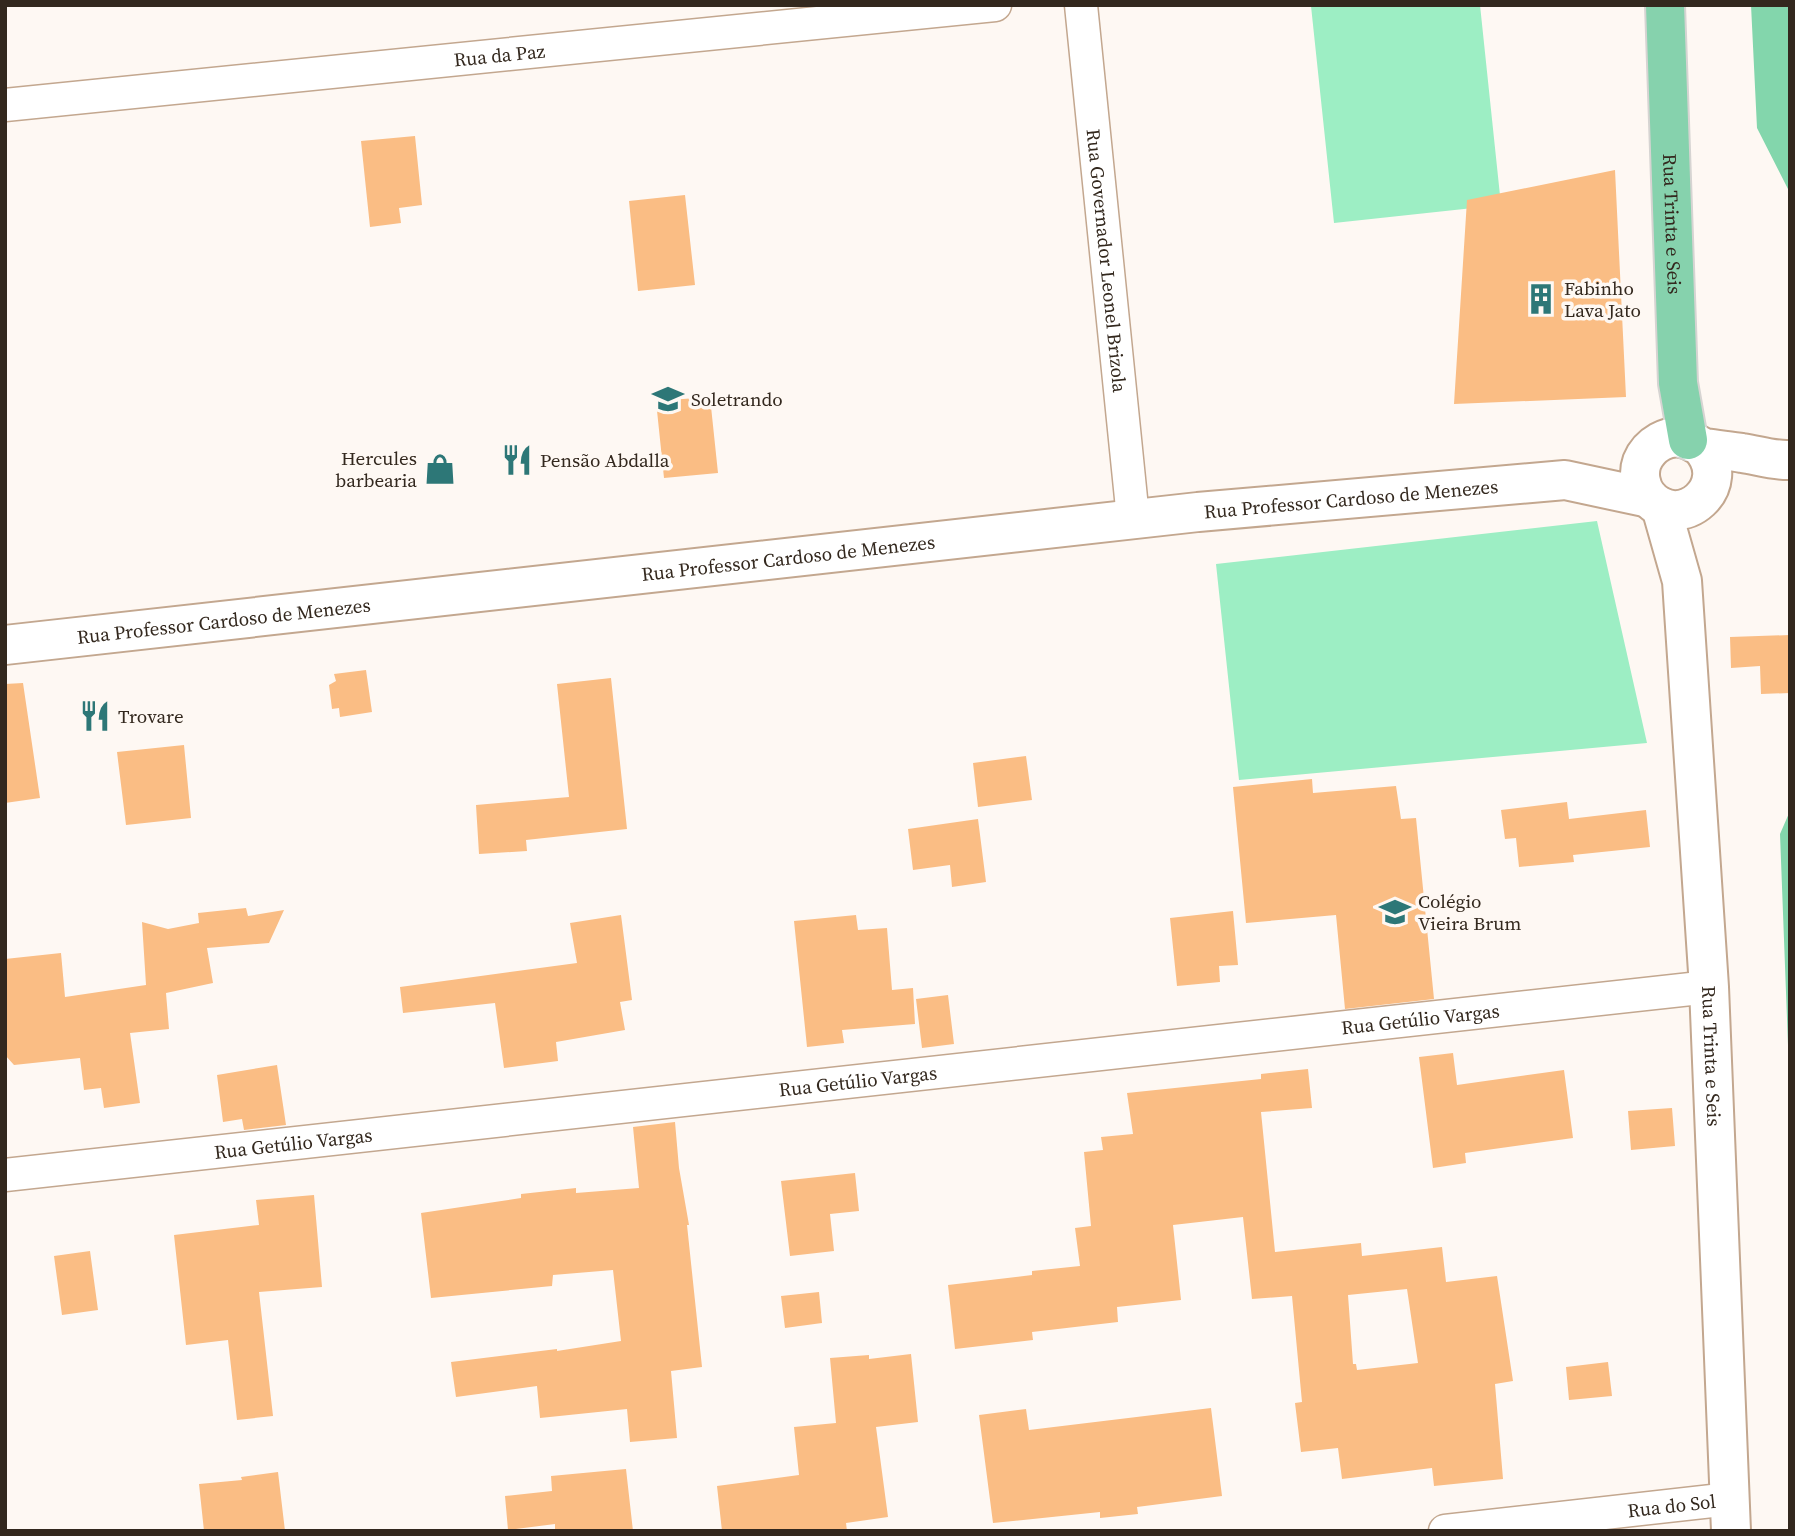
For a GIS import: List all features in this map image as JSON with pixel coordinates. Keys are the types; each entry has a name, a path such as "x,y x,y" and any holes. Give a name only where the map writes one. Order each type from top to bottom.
{"main road":[{"name":"Rua Trinta e Seis","path":"1665,5 1678,383 1694,443"}],"street":[{"name":"Rua da Paz","path":"5,105 995,5"},
{"name":"Rua Governador Leonel Brizola","path":"1081,5 1133,518"},
{"name":"Rua Professor Cardoso de Menezes","path":"5,645 1133,518 1571,480 1600,466 1648,451 1666,439 1681,438 1694,443 1787,460"},
{"path":"1694,443 1709,459 1712,473 1710,488 1700,501"},
{"path":"1648,451 1641,464 1640,478 1655,502"},
{"name":"Rua Professor Cardoso de Menezes","path":"1571,480 1682,510 1787,460"},
{"name":"Rua Trinta e Seis","path":"1682,581 1695,549 1700,501"},
{"name":"Rua Trinta e Seis","path":"1655,502 1682,581 1709,987 1730,1515"},
{"name":"Rua Getúlio Vargas","path":"5,1175 1709,987"},
{"name":"Rua do Sol","path":"1445,1531 1730,1515"}],"green space":[{"path":"1480,5 1501,205 1334,223 1311,6"},
{"path":"1751,5 1790,5 1790,193 1757,128"},
{"path":"1597,521 1647,743 1239,780 1216,564"},
{"path":"1790,811 1790,1098 1780,834"}],"building":[{"path":"415,136 422,205 399,208 401,223 370,227 361,141"},
{"name":"Fabinho Lava Jato","path":"1615,170 1626,397 1454,404 1467,200"},
{"path":"685,195 695,285 638,291 629,201"},
{"path":"710,397 718,473 664,478 656,401"},
{"path":"1790,635 1790,693 1761,694 1760,666 1731,668 1730,637"},
{"path":"366,670 372,712 340,717 339,708 332,709 329,685 336,681 334,674"},
{"path":"611,678 627,829 526,840 527,851 479,854 476,805 569,797 557,684"},
{"path":"23,683 40,798 5,803 5,684"},
{"path":"184,745 191,818 126,825 117,752"},
{"path":"1026,756 1032,800 978,807 973,763"},
{"path":"1312,779 1313,793 1396,786 1401,819 1416,818 1434,999 1345,1009 1336,915 1246,923 1233,787"},
{"path":"1567,802 1569,819 1646,810 1650,847 1573,855 1574,862 1519,867 1516,838 1505,839 1501,810"},
{"path":"978,819 986,882 952,887 950,865 913,870 908,829"},
{"path":"246,908 248,916 284,910 269,943 207,948 213,983 166,993 169,1029 130,1033 140,1103 104,1108 101,1088 84,1090 80,1058 14,1065 5,1055 5,959 61,953 65,997 146,985 142,922 168,929 199,923 198,913"},
{"path":"1233,911 1238,965 1219,966 1220,982 1177,986 1170,918"},
{"path":"621,915 632,1000 620,1002 625,1030 556,1042 558,1061 504,1068 495,1003 403,1013 400,987 577,963 570,923"},
{"path":"856,915 858,930 887,928 892,990 913,988 915,1024 842,1030 844,1043 807,1047 794,921"},
{"path":"948,995 954,1044 922,1048 916,999"},
{"path":"1453,1053 1457,1085 1564,1070 1573,1138 1465,1153 1466,1163 1433,1168 1419,1057"},
{"path":"277,1065 286,1125 244,1130 242,1119 223,1122 217,1075"},
{"path":"1308,1069 1312,1108 1261,1112 1275,1252 1361,1243 1362,1256 1442,1247 1446,1282 1497,1276 1513,1381 1495,1384 1503,1479 1434,1486 1432,1468 1342,1479 1338,1448 1301,1452 1295,1403 1302,1402 1292,1296 1252,1299 1243,1217 1173,1225 1181,1300 1117,1307 1118,1322 1032,1332 1033,1340 955,1349 948,1285 1080,1266 1075,1228 1091,1226 1084,1152 1103,1150 1101,1137 1133,1134 1127,1093 1261,1079 1261,1074","holes":["1407,1289 1418,1363 1357,1370 1356,1364 1353,1364 1348,1295"]},
{"path":"1672,1108 1675,1146 1631,1150 1628,1111"},
{"path":"675,1122 679,1168 689,1225 702,1367 671,1371 677,1438 630,1442 627,1409 540,1418 537,1386 456,1397 451,1362 621,1341 613,1270 553,1275 552,1286 431,1298 421,1213 521,1198 521,1194 576,1188 576,1193 639,1188 633,1127"},
{"path":"855,1173 859,1211 830,1214 834,1251 790,1256 781,1181"},
{"path":"314,1195 322,1287 259,1292 273,1416 237,1420 228,1340 186,1345 174,1235 259,1225 256,1200"},
{"path":"90,1251 98,1310 62,1315 54,1256"},
{"path":"819,1292 822,1323 785,1328 781,1296"},
{"path":"911,1354 918,1422 876,1427 888,1517 846,1523 847,1531 722,1531 717,1486 799,1475 794,1427 836,1423 830,1358 869,1355 869,1359"},
{"path":"1608,1362 1612,1396 1569,1400 1566,1367"},
{"path":"1211,1408 1222,1496 1137,1507 1138,1514 1100,1518 1100,1512 993,1523 979,1415 1026,1409 1029,1430"},
{"path":"626,1469 633,1531 555,1531 555,1524 508,1530 505,1496 552,1491 551,1476"},
{"path":"278,1472 285,1531 204,1531 199,1484 242,1480 241,1477"}],"place":[{"name":"Fabinho Lava Jato","path":"1541,299"},
{"name":"Soletrando","path":"668,399"},
{"name":"Pensão Abdalla","path":"517,460"},
{"name":"Hercules barbearia","path":"440,469"},
{"name":"Trovare","path":"95,716"},
{"name":"Colégio Vieira Brum","path":"1395,912"}]}
